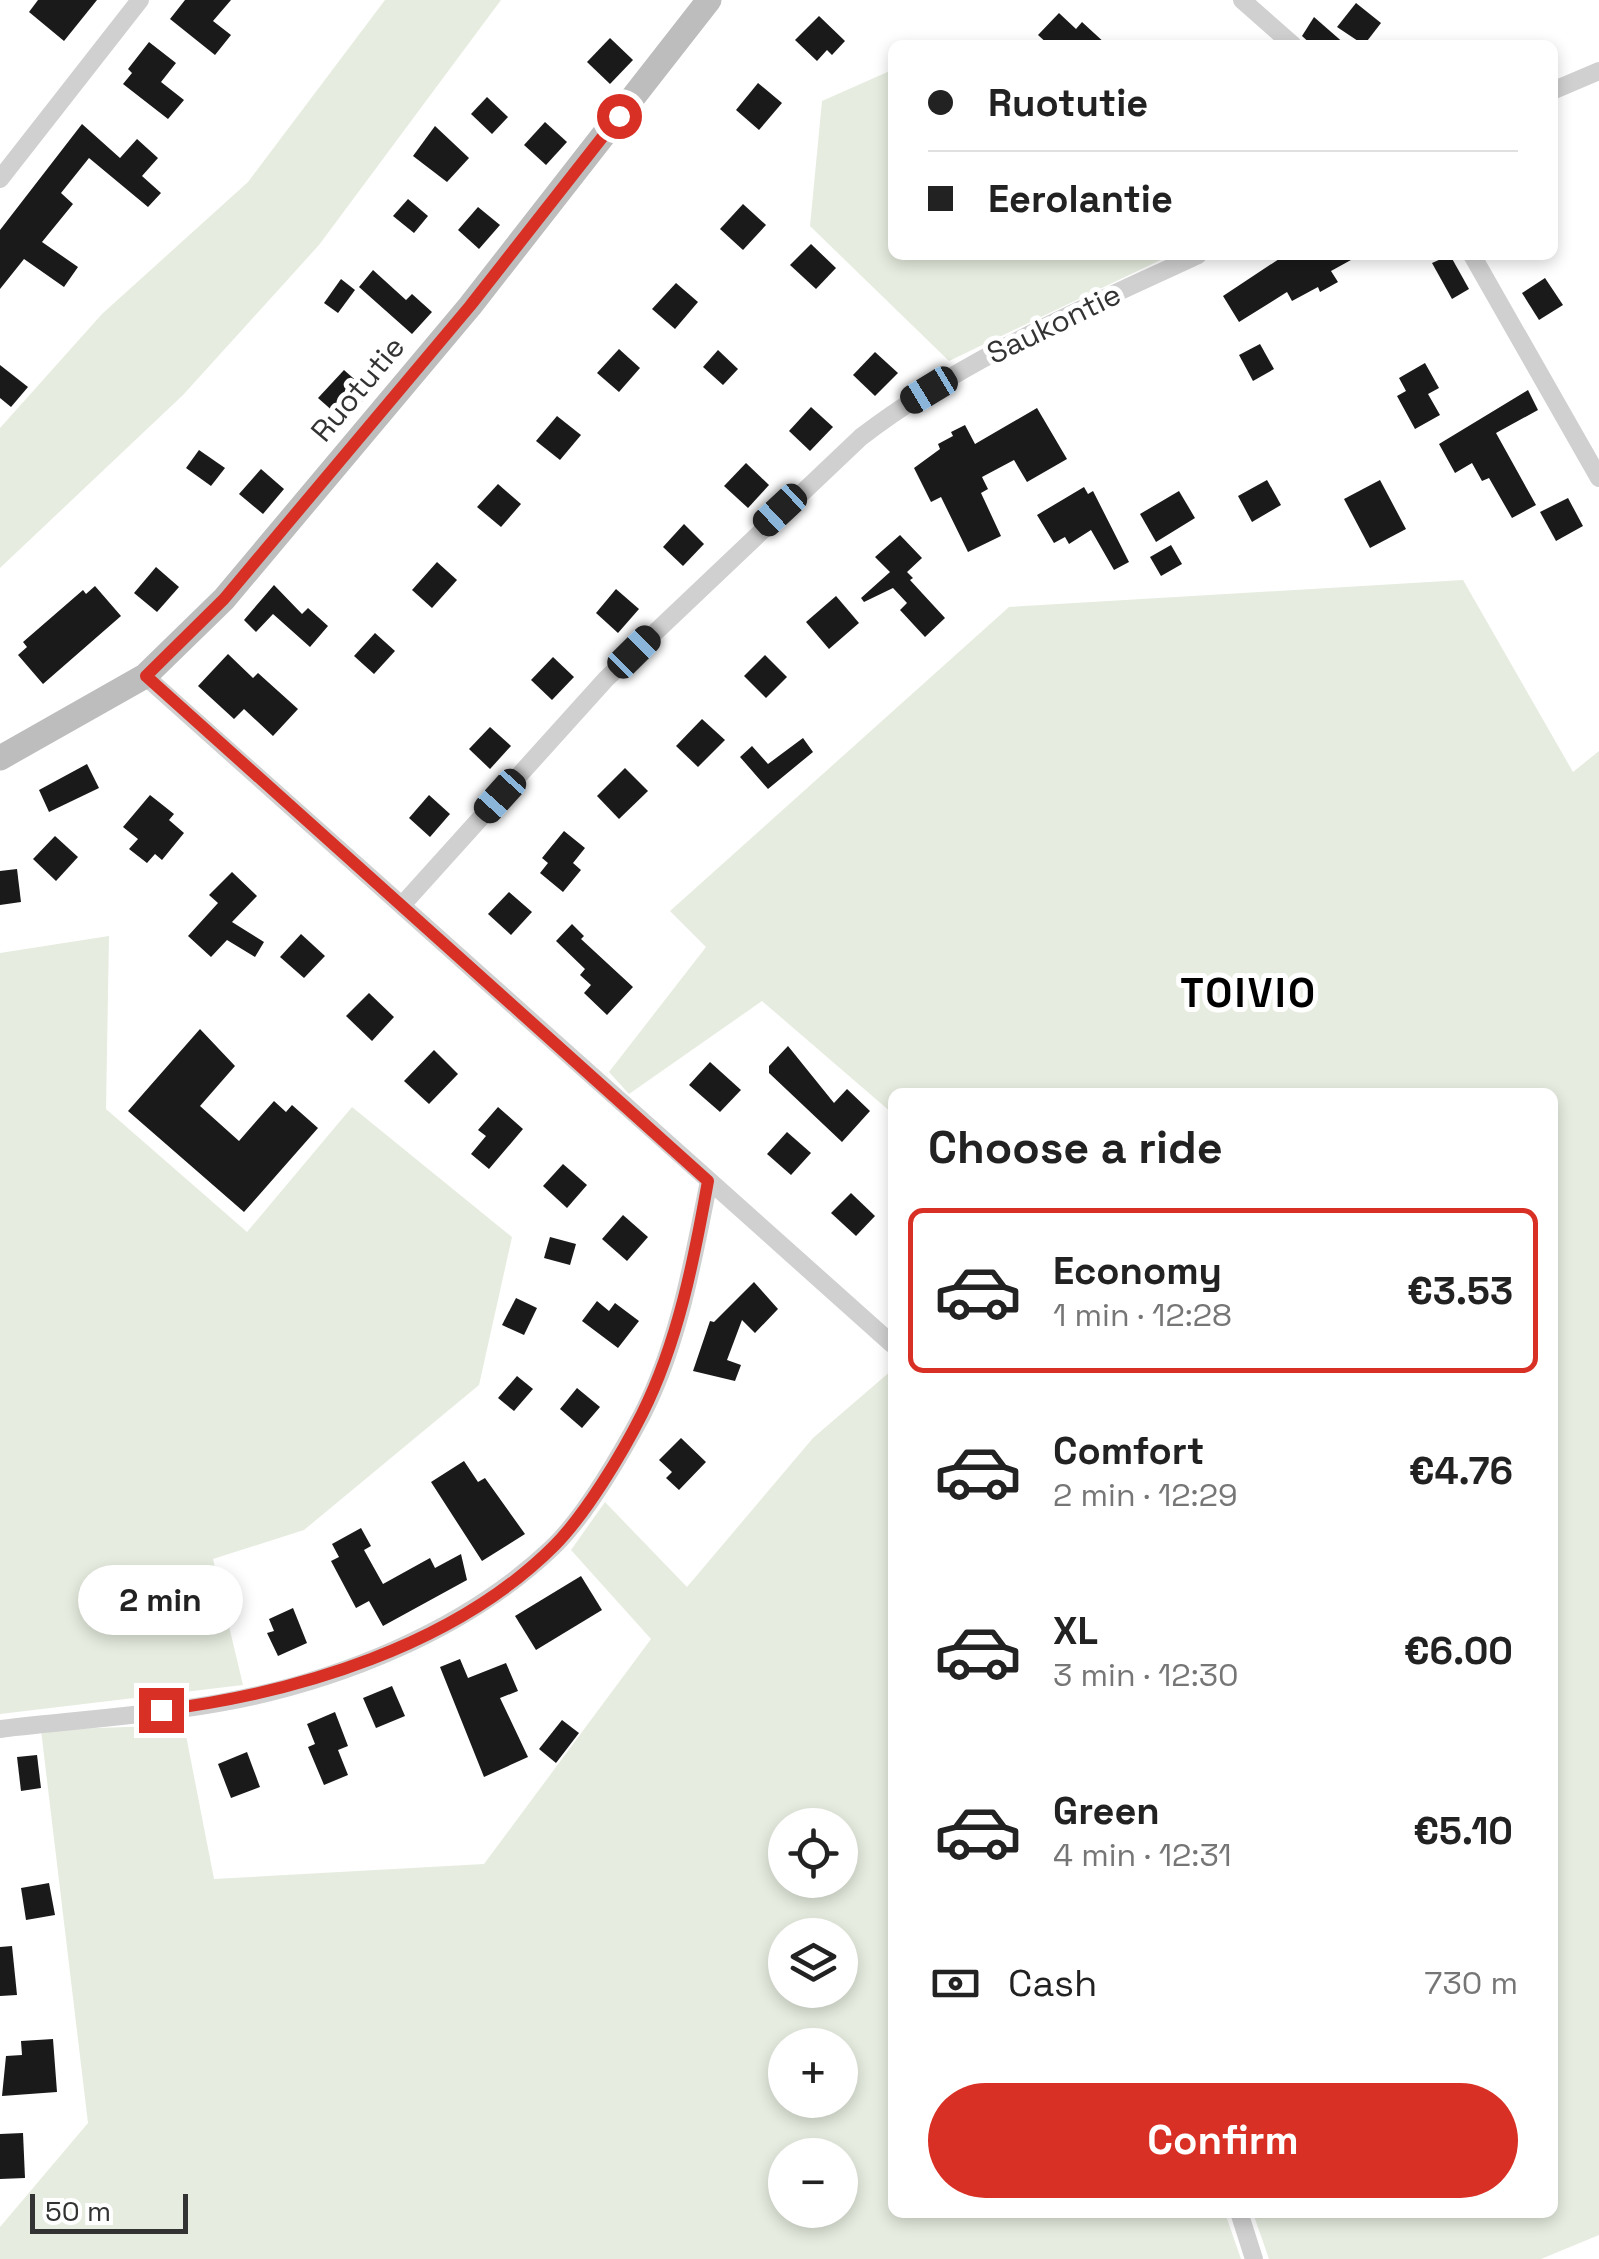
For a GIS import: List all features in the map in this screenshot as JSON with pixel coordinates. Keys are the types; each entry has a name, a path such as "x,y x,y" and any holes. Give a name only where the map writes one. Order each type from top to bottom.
{"street":[{"path":"0,179 140,0"},
{"name":"Ruotutie","path":"0,758 146,676 224,599 470,306 709,0"},
{"path":"1242,0 1287,40"},
{"path":"1558,89 1599,71"},
{"name":"Saukontie","path":"403,904 603,682 861,437 903,405 1014,341 1187,260"},
{"path":"1475,260 1599,478"},
{"path":"146,676 888,1340"},
{"path":"0,1729 218,1703 285,1688 402,1646 522,1574 556,1544 642,1413 668,1350 692,1268 708,1181"},
{"path":"1241,2218 1254,2259"}],"shaded area":[{"path":"385,0 501,0 319,245 183,395 0,568 0,428 102,314 248,182"},
{"path":"888,72 888,260 1161,260 949,361 810,226 822,101"},
{"path":"1463,580 1573,772 1599,751 1599,2235 1541,2259 1269,2259 1255,2218 1558,2218 1558,1088 888,1088 888,1110 762,1001 629,1094 609,1072 706,947 670,911 1009,607"},
{"path":"109,936 106,1109 247,1232 352,1107 512,1237 479,1385 304,1530 213,1559 243,1685 0,1714 0,953"},
{"path":"888,1373 888,2218 1227,2218 1241,2259 0,2259 0,2227 88,2123 41,1730 184,1725 214,1879 484,1864 651,1639 571,1550 605,1502 687,1587 813,1438"}],"building":[{"path":"38,0 97,0 64,41 29,12"},
{"path":"185,0 231,0 213,21 231,35 215,55 170,19"},
{"path":"1356,3 1381,23 1368,40 1356,40 1337,27"},
{"path":"1059,13 1076,29 1082,22 1102,40 1044,40 1038,35"},
{"path":"819,16 845,41 832,55 827,50 817,61 795,40"},
{"path":"1314,17 1340,40 1306,40 1302,36"},
{"path":"610,38 633,60 610,84 587,62"},
{"path":"149,42 176,63 161,82 184,100 168,119 123,84 132,73 128,69"},
{"path":"758,83 782,103 759,130 736,110"},
{"path":"487,97 508,117 492,134 471,114"},
{"path":"545,122 567,142 546,165 524,145"},
{"path":"82,124 120,158 137,139 158,158 142,176 161,193 148,207 89,158 61,193 73,204 42,242 78,267 64,287 24,259 0,289 0,230"},
{"path":"435,126 469,158 447,182 413,156"},
{"path":"408,199 428,216 414,233 393,216"},
{"path":"743,204 766,225 743,250 720,229"},
{"path":"478,207 500,225 479,249 458,230"},
{"path":"811,244 836,268 816,289 790,265"},
{"path":"1277,260 1351,260 1331,271 1338,282 1320,292 1318,287 1292,301 1287,292 1239,322 1223,296"},
{"path":"1453,260 1469,289 1452,299 1432,263"},
{"path":"373,270 406,300 412,294 432,312 412,334 359,287"},
{"path":"1545,278 1563,305 1539,320 1522,293"},
{"path":"341,279 355,290 338,313 324,303"},
{"path":"676,283 698,302 675,329 652,309"},
{"path":"1260,344 1274,369 1253,381 1239,355"},
{"path":"619,349 640,368 619,392 597,373"},
{"path":"718,350 738,369 723,385 703,367"},
{"path":"875,352 898,373 875,396 853,375"},
{"path":"1425,363 1439,388 1428,394 1440,415 1415,429 1397,396 1406,391 1399,378"},
{"path":"0,365 28,387 11,407 0,398"},
{"path":"344,370 370,393 344,421 318,398"},
{"path":"1528,390 1538,410 1496,433 1536,505 1512,518 1489,478 1482,481 1472,463 1455,473 1439,444"},
{"path":"811,407 833,427 810,451 789,431"},
{"path":"1037,408 1067,459 1027,482 1014,460 982,477 988,489 981,493 1001,536 968,552 941,497 931,502 914,468 940,449 938,444 953,436 951,432 965,425 975,444"},
{"path":"557,416 581,435 560,460 536,441"},
{"path":"199,450 225,468 211,486 186,468"},
{"path":"746,463 769,485 748,508 724,486"},
{"path":"261,469 284,489 263,514 239,494"},
{"path":"1267,480 1281,505 1252,522 1238,496"},
{"path":"1380,480 1406,529 1370,548 1344,499"},
{"path":"498,484 521,504 501,527 477,507"},
{"path":"1084,487 1088,494 1093,491 1129,562 1114,570 1091,530 1069,544 1065,537 1054,543 1037,515"},
{"path":"1179,491 1195,518 1156,542 1140,514"},
{"path":"1568,498 1583,526 1556,541 1540,512"},
{"path":"684,524 704,544 683,566 663,547"},
{"path":"900,535 922,558 907,572 913,578 910,580 945,618 925,637 900,610 907,603 893,588 864,602 861,598 890,572 875,557"},
{"path":"1171,545 1182,564 1161,576 1150,557"},
{"path":"437,562 457,580 432,608 412,590"},
{"path":"156,567 179,587 157,612 134,593"},
{"path":"274,585 302,614 308,608 328,626 310,647 273,614 256,632 244,620"},
{"path":"95,586 121,616 43,684 18,655 27,647 23,642 83,590 86,594"},
{"path":"616,589 639,609 618,633 596,613"},
{"path":"836,596 859,623 829,649 806,622"},
{"path":"375,633 395,651 374,674 354,656"},
{"path":"228,654 253,678 258,673 298,709 273,736 244,709 234,719 198,686"},
{"path":"765,655 787,677 766,698 744,676"},
{"path":"553,657 574,677 552,700 531,680"},
{"path":"702,719 725,740 698,767 676,746"},
{"path":"490,727 511,746 490,769 469,749"},
{"path":"803,738 813,752 768,789 740,757 752,746 768,764"},
{"path":"87,764 99,788 49,812 39,790"},
{"path":"625,768 648,791 619,819 597,796"},
{"path":"150,795 174,814 169,820 184,833 162,860 155,854 147,863 129,849 138,839 123,827"},
{"path":"429,795 450,814 430,837 409,818"},
{"path":"564,831 585,848 573,863 581,870 563,892 540,873 548,863 542,858"},
{"path":"55,836 78,857 56,881 33,859"},
{"path":"17,869 21,902 0,905 0,871"},
{"path":"232,872 257,896 232,922 264,942 255,957 227,940 211,957 188,936 218,903 209,895"},
{"path":"509,892 532,912 511,935 488,914"},
{"path":"572,924 584,936 581,939 633,987 607,1015 584,993 591,985 580,975 585,969 556,941"},
{"path":"301,934 325,956 304,978 280,957"},
{"path":"369,993 394,1017 372,1041 346,1016"},
{"path":"200,1029 235,1066 200,1106 239,1141 274,1101 286,1112 292,1105 318,1128 244,1212 128,1111"},
{"path":"788,1046 834,1103 847,1089 870,1111 842,1142 769,1073 769,1066"},
{"path":"434,1050 458,1074 429,1104 404,1081"},
{"path":"710,1062 741,1090 720,1112 689,1085"},
{"path":"498,1107 523,1129 489,1169 471,1154 486,1136 478,1130"},
{"path":"787,1132 811,1153 791,1175 767,1154"},
{"path":"563,1164 587,1185 567,1208 543,1186"},
{"path":"851,1193 875,1216 856,1236 831,1213"},
{"path":"623,1215 648,1237 627,1261 602,1239"},
{"path":"550,1237 576,1244 570,1265 544,1258"},
{"path":"754,1282 778,1309 755,1333 742,1320 727,1360 741,1365 735,1381 693,1371 710,1321 714,1322"},
{"path":"516,1298 537,1308 524,1335 502,1325"},
{"path":"597,1301 609,1311 615,1303 639,1321 618,1348 582,1321"},
{"path":"517,1376 533,1389 514,1411 498,1398"},
{"path":"577,1388 600,1407 582,1428 560,1409"},
{"path":"681,1438 706,1462 679,1490 666,1478 672,1472 659,1460"},
{"path":"464,1461 478,1482 485,1478 525,1534 482,1561 431,1482"},
{"path":"361,1528 371,1546 364,1550 383,1584 430,1558 435,1568 461,1554 467,1580 383,1626 369,1601 356,1608 331,1561 339,1557 332,1544"},
{"path":"581,1576 602,1610 536,1650 515,1616"},
{"path":"293,1608 307,1643 278,1656 267,1633 274,1631 269,1619"},
{"path":"460,1659 468,1678 506,1663 518,1691 500,1698 528,1757 484,1777 440,1667"},
{"path":"392,1686 405,1716 376,1728 363,1698"},
{"path":"335,1712 348,1746 338,1750 348,1775 324,1785 308,1747 315,1744 307,1724"},
{"path":"562,1720 579,1733 556,1763 539,1749"},
{"path":"247,1752 260,1787 231,1798 218,1764"},
{"path":"37,1755 41,1788 21,1791 17,1757"},
{"path":"49,1883 55,1915 26,1920 21,1888"},
{"path":"12,1946 17,1995 0,1996 0,1947"},
{"path":"53,2039 57,2092 2,2096 6,2056 22,2055 21,2041"},
{"path":"23,2133 25,2178 0,2179 0,2134"}],"district":[{"name":"TOIVIO","path":"1249,993"}],"route":[{"path":"161,1710 218,1703 285,1688 352,1666 402,1646 478,1604 522,1574 556,1544 615,1460 642,1413 668,1350 692,1268 708,1181 146,676 224,599 470,306 619,116"}]}
